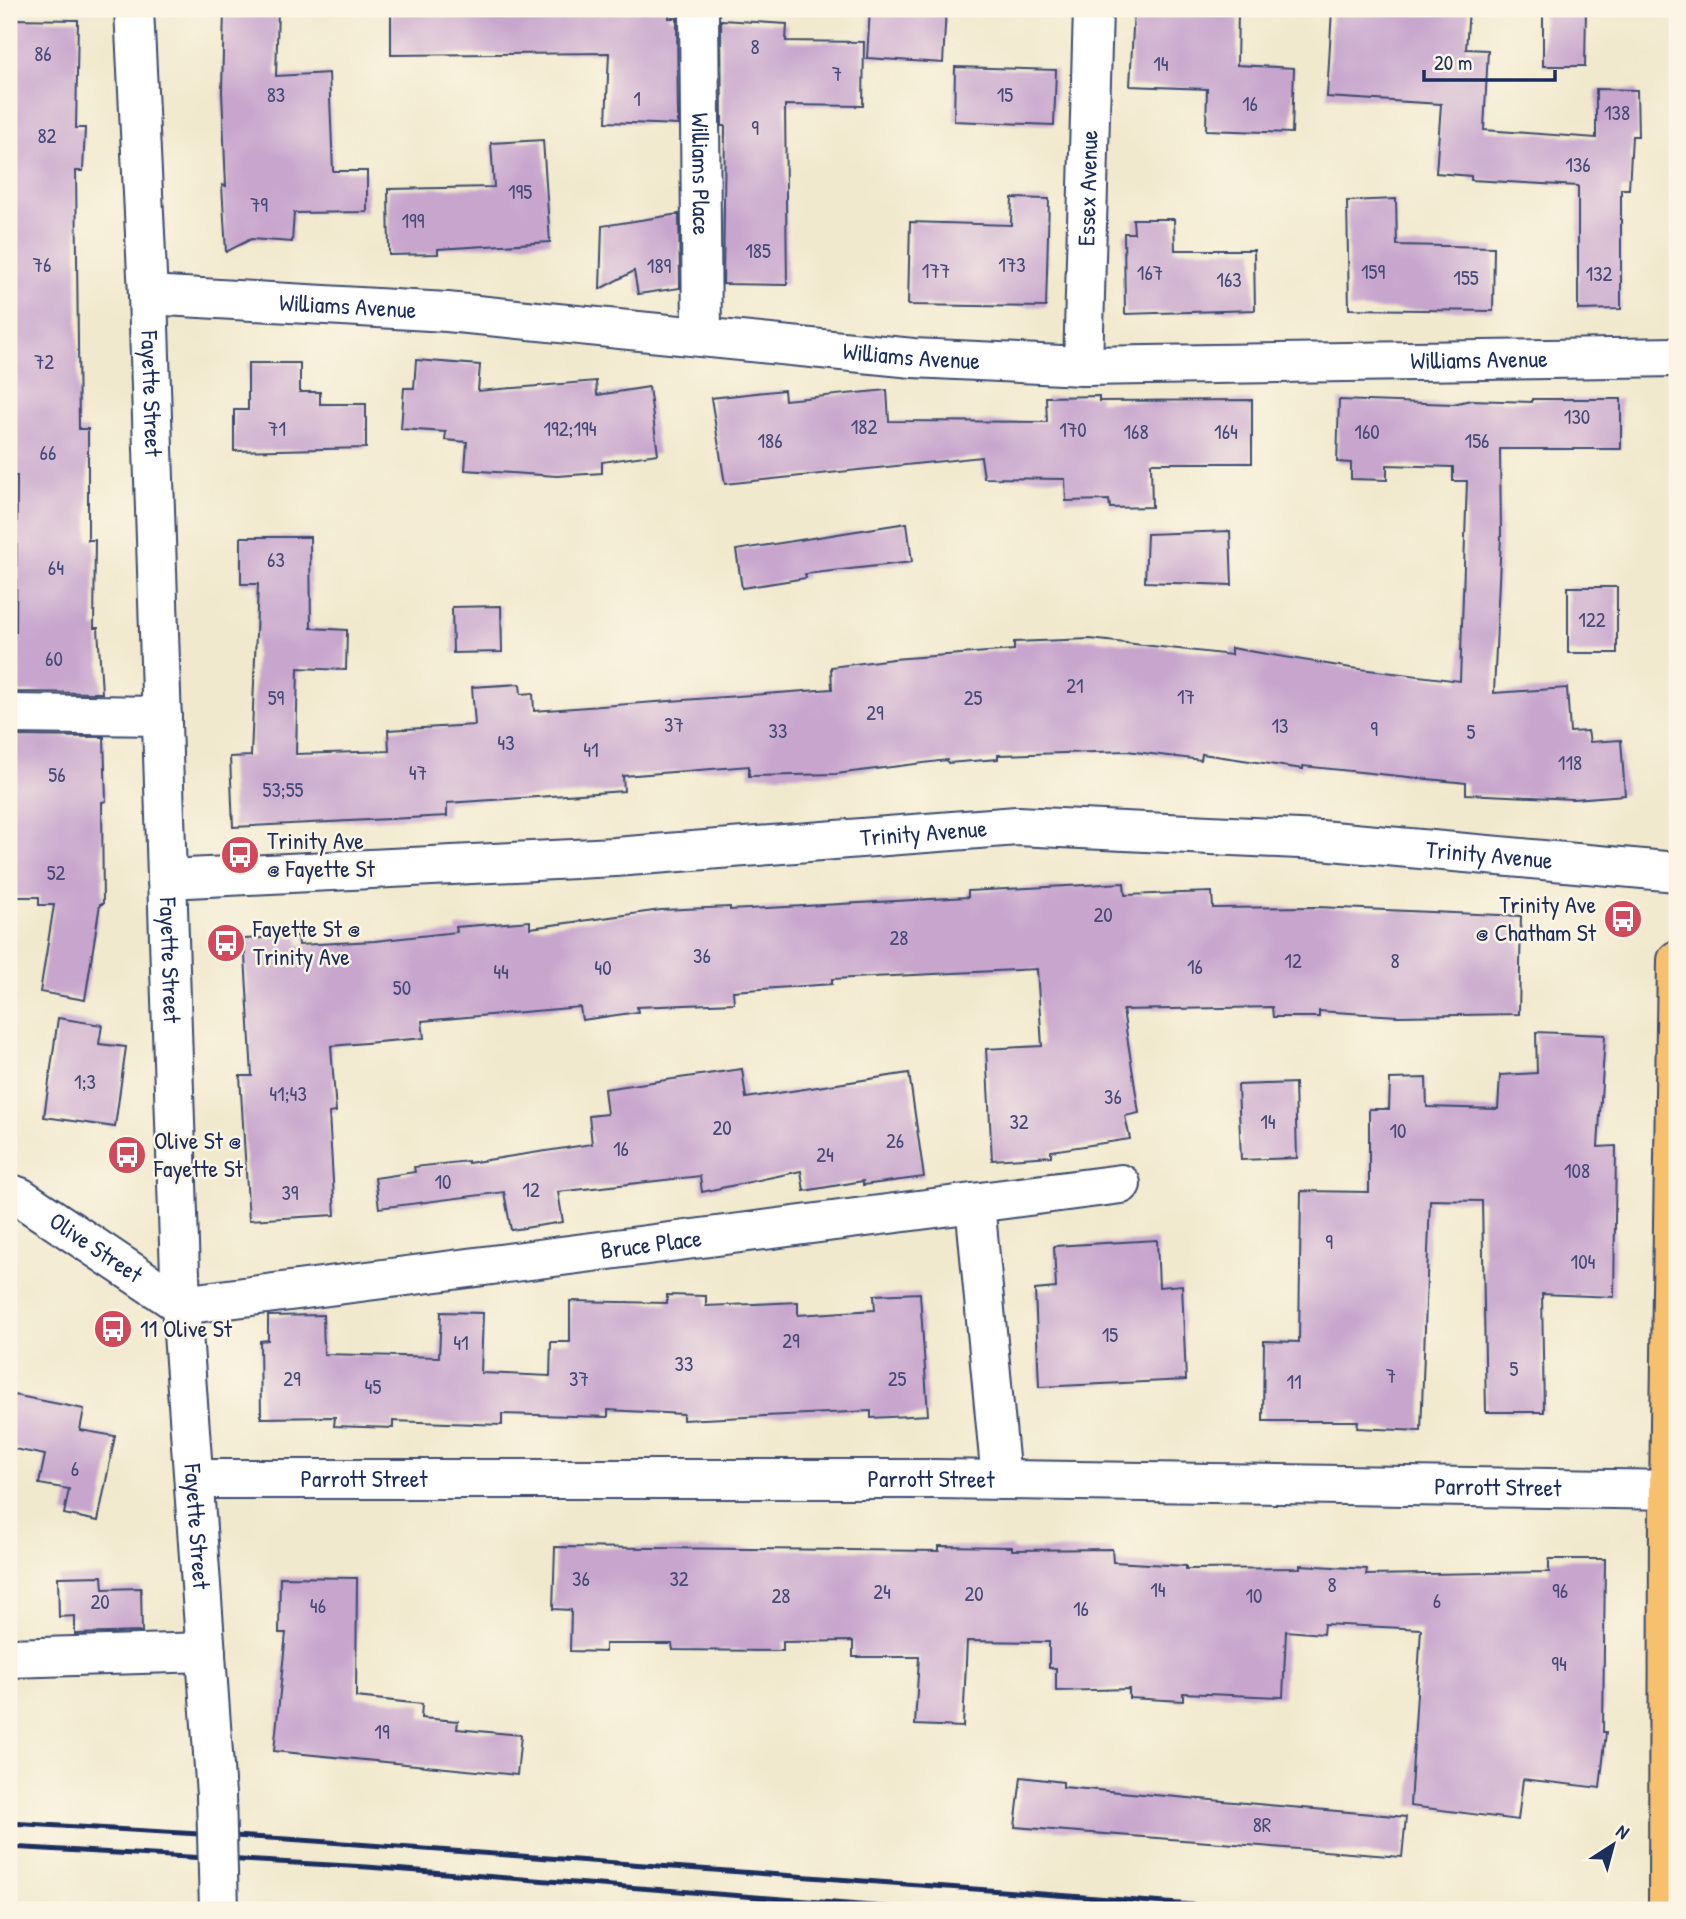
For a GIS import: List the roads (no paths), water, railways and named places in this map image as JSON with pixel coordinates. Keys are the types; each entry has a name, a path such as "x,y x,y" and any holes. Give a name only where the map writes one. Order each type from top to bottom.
{"main road":[{"path":"1668,1910 1677,960"}],"street":[{"name":"Fayette Street","path":"134,9 148,295 181,1305 216,1796 219,1910"},
{"name":"Essex Avenue","path":"1083,366 1093,9"},
{"name":"Williams Place","path":"699,11 702,337"},
{"name":"Williams Avenue","path":"148,295 447,312 913,358 1083,366 1677,357"},
{"path":"9,714 162,716"},
{"name":"Trinity Avenue","path":"167,879 615,857 1017,826 1320,840 1677,872"},
{"name":"Bruce Place","path":"181,1305 1121,1184"},
{"name":"Olive Street","path":"9,1193 20,1197 181,1305"},
{"path":"975,1203 1001,1480"},
{"name":"Parrott Street","path":"194,1479 1001,1480 1673,1490"},
{"path":"9,1658 206,1652"}],"railway":[{"path":"9,1823 287,1839 1262,1910"},
{"path":"9,1847 367,1867 924,1910"}],"place":[{"name":"Trinity Ave @ Fayette St","path":"240,855"},
{"name":"Trinity Ave @ Chatham St","path":"1623,919"},
{"name":"Fayette St @ Trinity Ave","path":"226,943"},
{"name":"Olive St @ Fayette St","path":"127,1155"},
{"name":"11 Olive St","path":"113,1329"}]}
